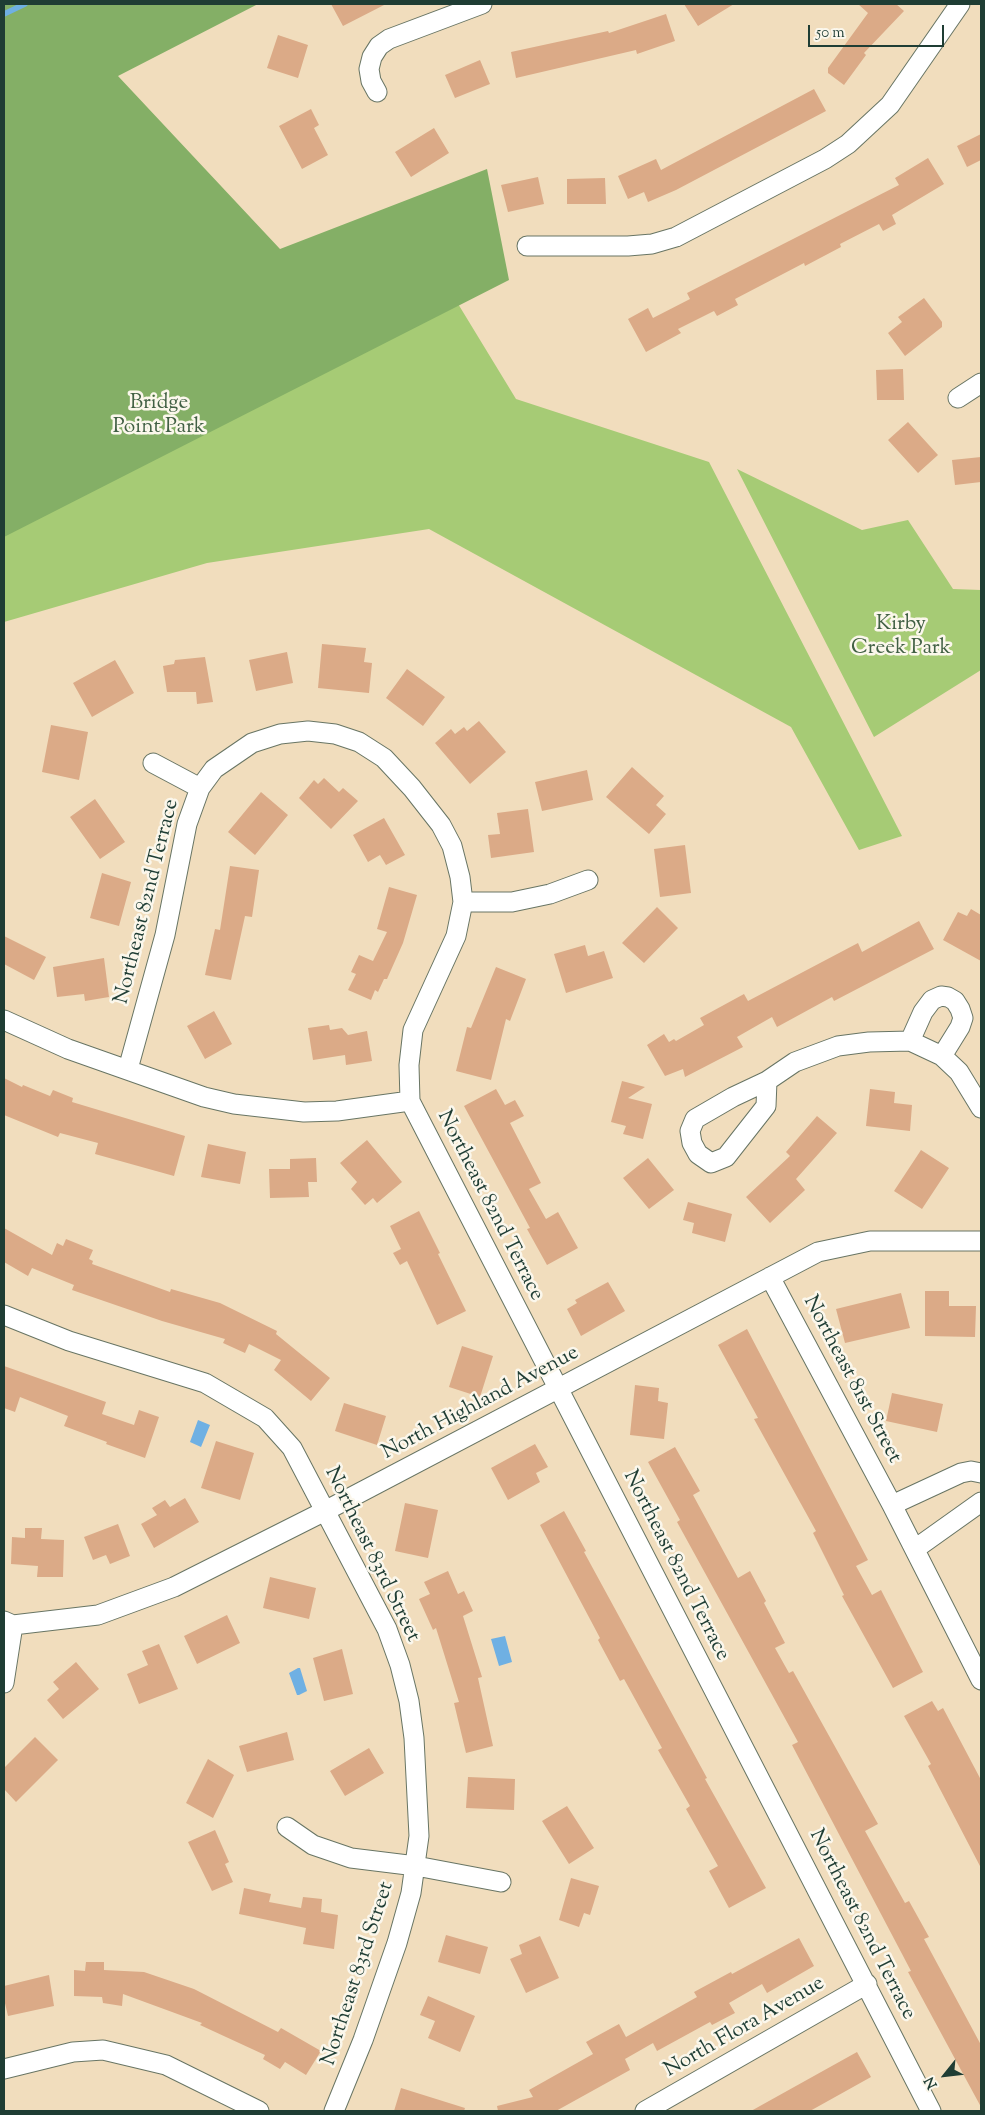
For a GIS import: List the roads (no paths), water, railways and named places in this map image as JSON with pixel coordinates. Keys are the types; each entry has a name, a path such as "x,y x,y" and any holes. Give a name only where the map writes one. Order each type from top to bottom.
{"street":[{"path":"377,92 371,81 369,69 372,57 379,46 389,39 482,4"},
{"path":"527,246 628,246 652,244 676,237 825,159 848,144 890,106 960,4"},
{"path":"958,398 981,383"},
{"name":"Northeast 82nd Terrace","path":"128,1069 165,935 187,824 200,788 214,769 252,743 280,734 308,730 335,734 359,742 384,758 412,788 441,825 452,846 460,877 462,902 456,936 413,1030 409,1065 410,1101 931,2111"},
{"path":"153,763 200,788"},
{"path":"462,902 512,902 550,894 588,880"},
{"path":"910,1041 923,1012 932,1000 941,996 948,997 955,1001 960,1009 962,1018 960,1027 942,1056"},
{"path":"4,1020 68,1049 204,1096 269,1109 304,1112 410,1101"},
{"path":"767,1082 766,1106 726,1157 711,1164 698,1154 692,1143 690,1131 695,1119 732,1097 767,1082 795,1062 838,1046 869,1042 910,1041 942,1056 963,1077 981,1108"},
{"name":"North Highland Avenue","path":"9,1623 98,1615 149,1598 325,1511 558,1390 809,1255 852,1243 870,1241 981,1241"},
{"name":"Northeast 81st Street","path":"770,1277 892,1505 981,1680"},
{"name":"Northeast 83rd Street","path":"4,1315 69,1341 205,1383 236,1399 265,1418 292,1448 382,1621 400,1664 409,1701 414,1738 419,1836 416,1866 411,1893 397,1943 363,2040 334,2111"},
{"path":"892,1505 962,1473 977,1471 981,1473"},
{"path":"915,1549 981,1502"},
{"path":"4,1683 9,1623"},
{"path":"287,1827 313,1845 351,1858 416,1866 501,1882"},
{"name":"North Flora Avenue","path":"645,2111 867,1984"},
{"path":"4,2069 73,2052 103,2050 166,2065 259,2111"}],"water":[{"path":"198,1420 210,1425 201,1447 190,1442"},
{"path":"505,1636 512,1662 499,1666 491,1639"},
{"path":"300,1668 307,1691 297,1695 289,1673"}],"waterway":[{"path":"4,14 25,4"}],"park label":[{"name":"Bridge Point Park","path":"159,416"},
{"name":"Kirby Creek Park","path":"901,637"}]}
